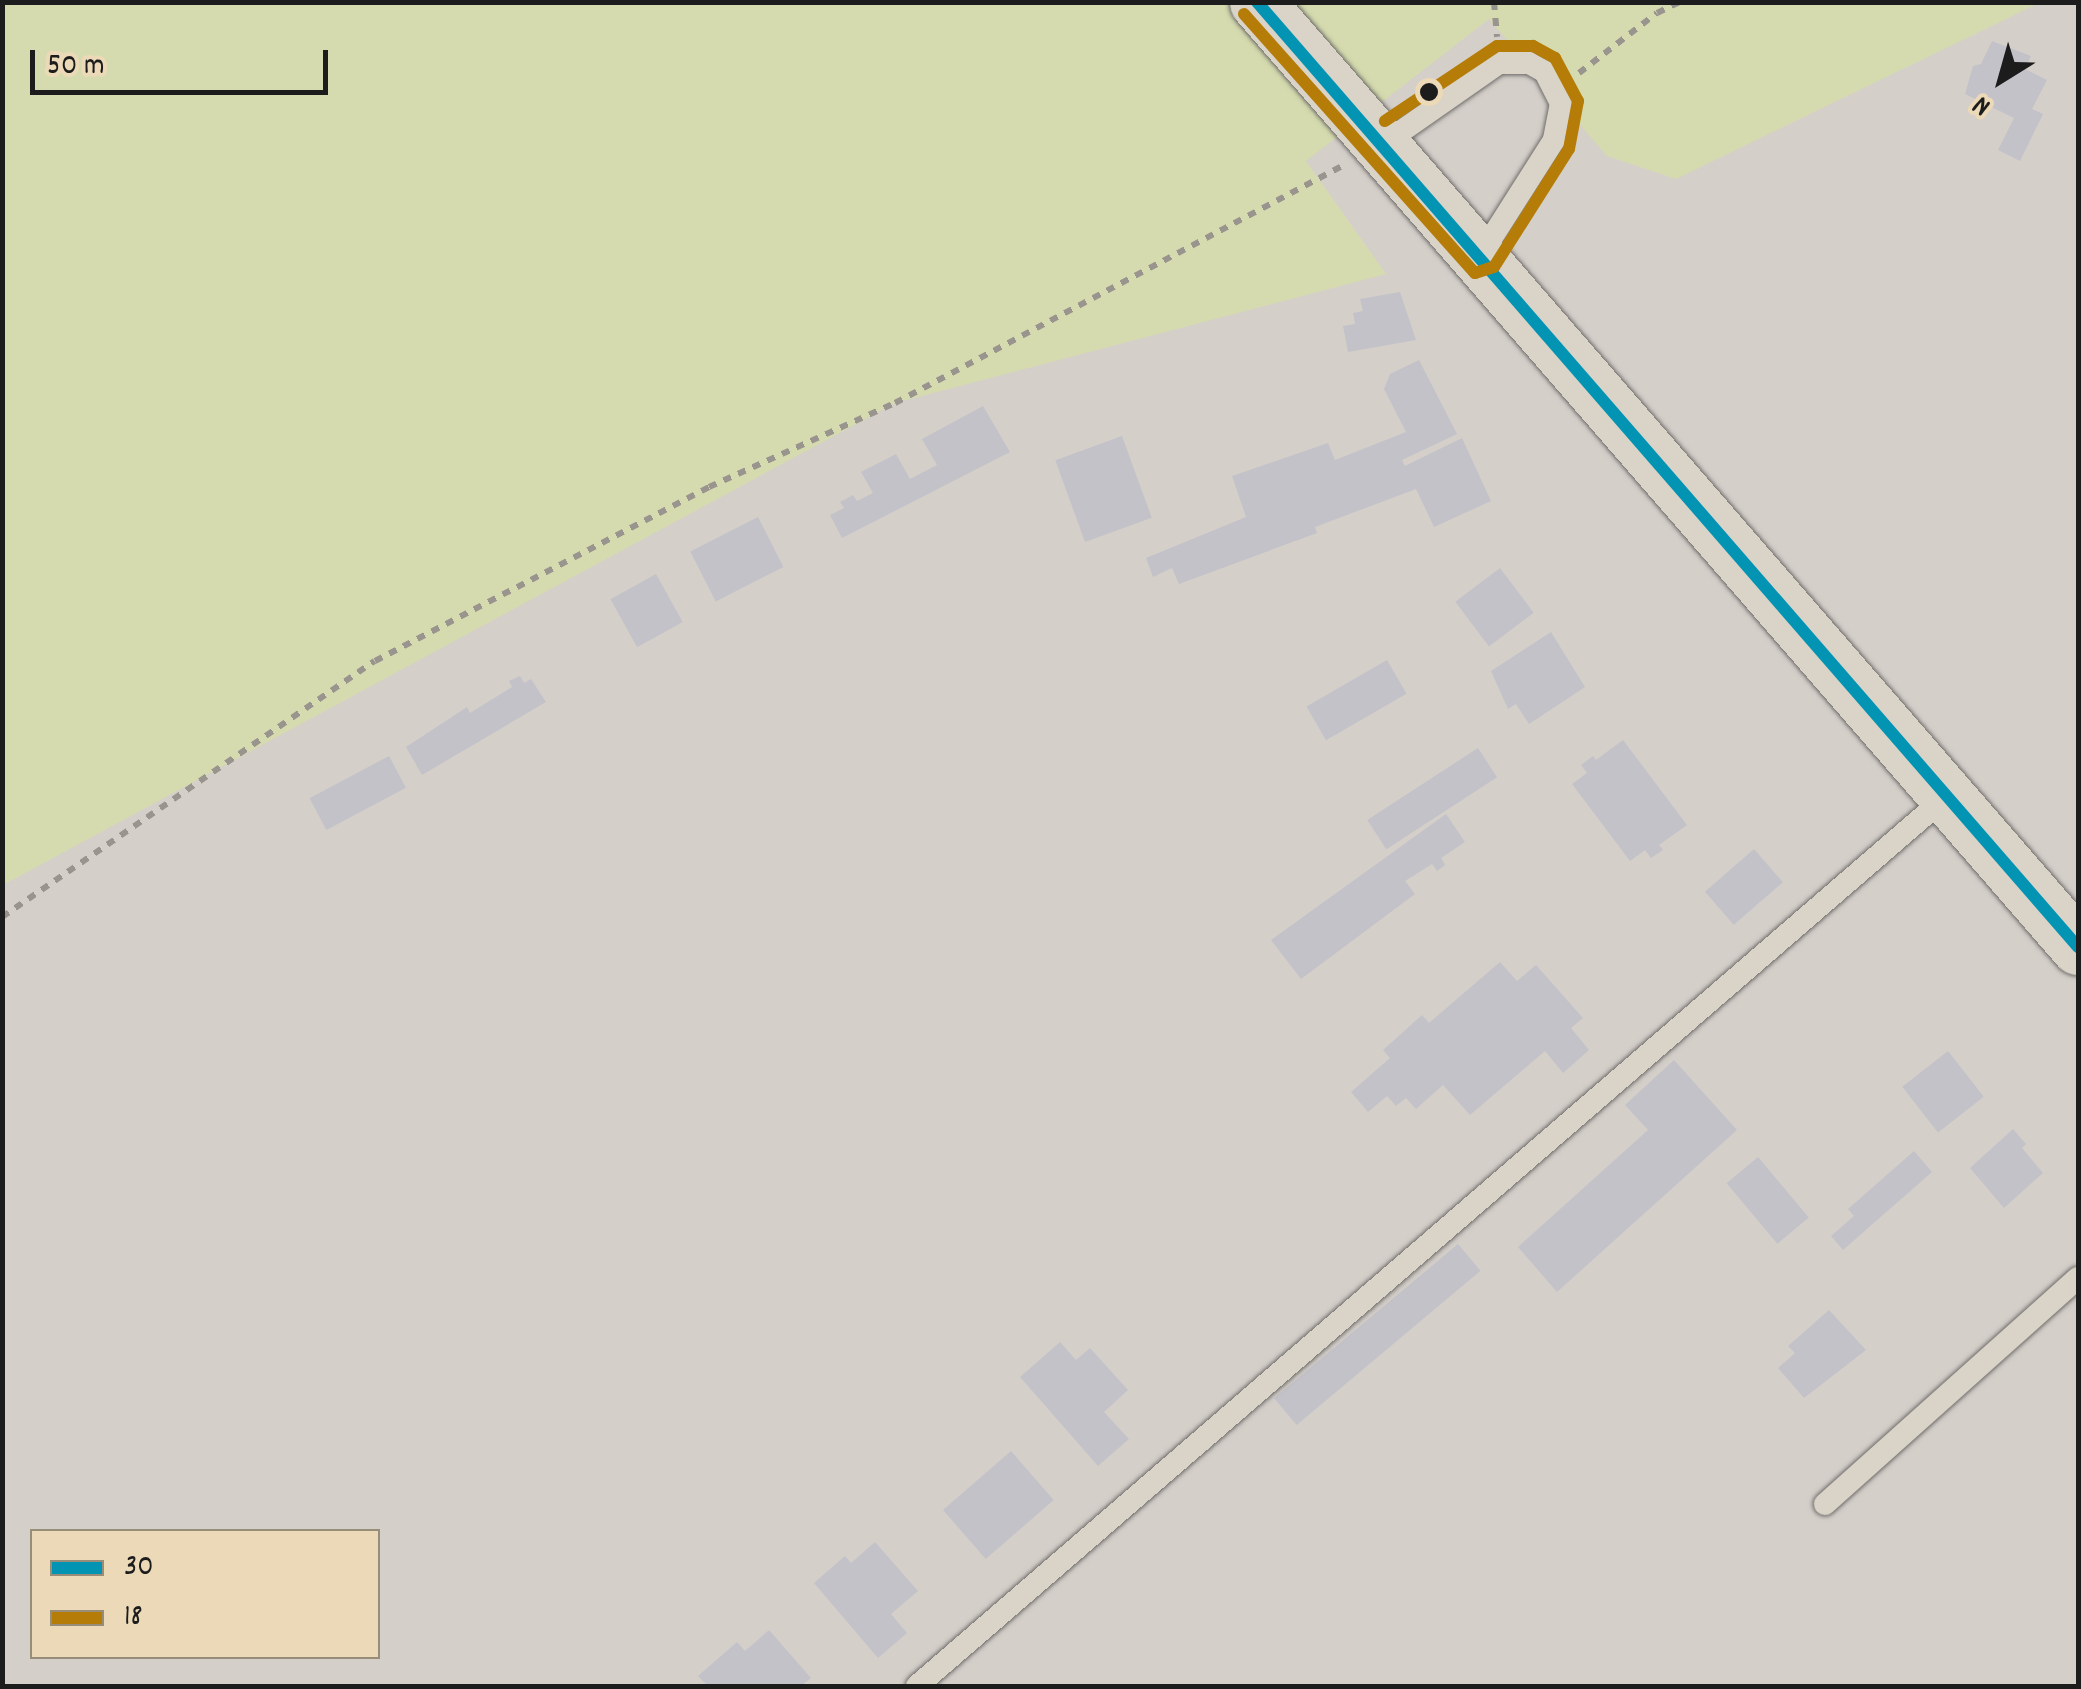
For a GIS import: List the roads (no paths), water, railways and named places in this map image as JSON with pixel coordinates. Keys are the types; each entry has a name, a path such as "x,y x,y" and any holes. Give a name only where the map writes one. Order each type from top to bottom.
{"main road":[{"path":"1258,2 2078,947"}],"lane":[{"path":"1383,144 1500,63 1529,63 1545,72 1561,102 1554,140 1480,256"},
{"path":"917,1686 1947,796"},
{"path":"1825,1504 2078,1278"}]}
